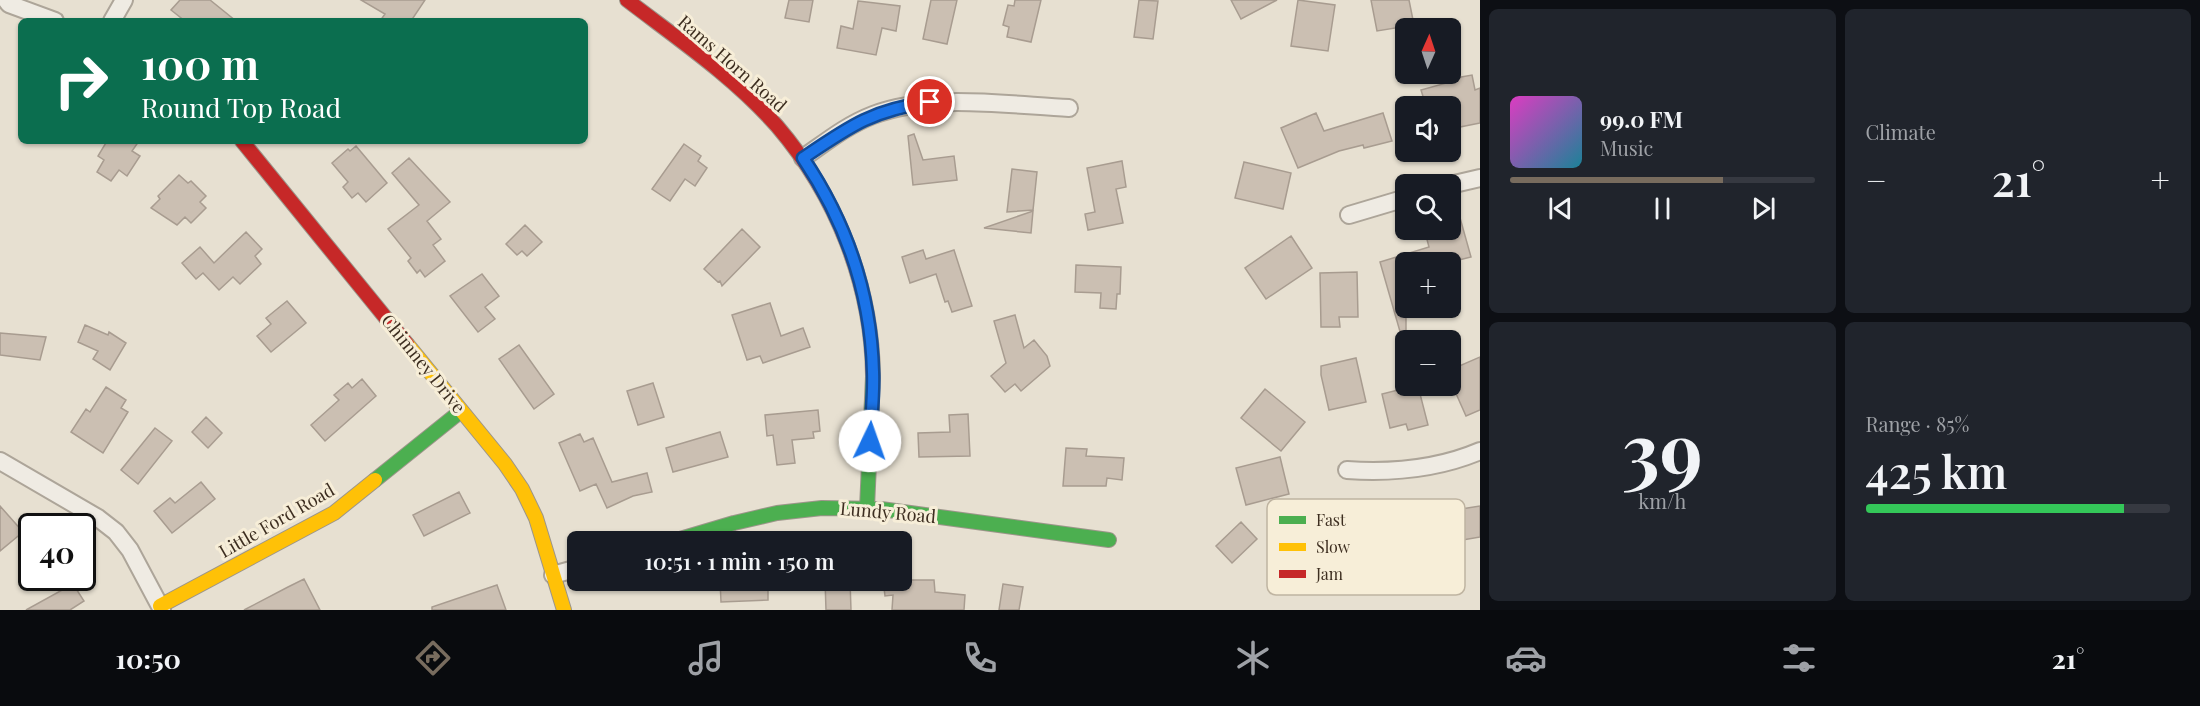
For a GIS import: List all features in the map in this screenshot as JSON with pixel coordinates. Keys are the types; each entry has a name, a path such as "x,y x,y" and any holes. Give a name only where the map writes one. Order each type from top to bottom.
{"street":[{"path":"113,18 124,0"},
{"name":"Rams Horn Road","path":"627,0 747,96 776,124 803,158 833,208 850,248 868,318 873,373 867,508"},
{"path":"7,2 47,18"},
{"path":"803,158 847,127 901,106 950,102 1069,108"},
{"name":"Chimney Drive","path":"244,144 505,464 522,489 536,518 564,610"},
{"path":"1461,182 1480,178"},
{"path":"1349,215 1395,201"},
{"name":"Little Ford Road","path":"161,608 334,513 461,411"},
{"path":"1347,470 1404,470 1437,465 1480,451"},
{"path":"0,461 98,518 116,532 130,550 161,608"},
{"name":"Lundy Road","path":"707,531 777,513 822,508 867,508 1109,540"},
{"path":"553,575 567,571"}],"building":[{"path":"180,0 210,0 232,18 181,18 171,10"},
{"path":"361,0 425,0 413,18 382,18 385,14"},
{"path":"789,0 813,0 809,22 785,18"},
{"path":"931,0 957,0 947,44 923,39"},
{"path":"1015,0 1041,0 1031,42 1007,37 1009,27 1003,25 1008,5 1014,6"},
{"path":"1139,0 1158,1 1153,39 1134,37"},
{"path":"1231,0 1277,0 1241,19"},
{"path":"1298,0 1335,5 1328,51 1291,46"},
{"path":"1371,0 1409,0 1413,18 1395,18 1395,28 1377,31"},
{"path":"858,1 900,6 896,31 882,28 876,55 837,48 841,26 853,29"},
{"path":"1472,75 1475,90 1480,88 1480,123 1461,127 1461,96 1423,96 1421,90 1443,84 1461,84 1461,77"},
{"path":"1316,113 1324,131 1383,113 1392,141 1339,151 1298,168 1281,128"},
{"path":"914,134 923,160 954,156 957,180 913,185 908,136"},
{"path":"105,144 137,144 132,151 140,156 127,176 119,170 111,181 97,172 104,160 98,156"},
{"path":"684,144 701,156 698,161 707,168 695,186 685,179 670,201 652,189"},
{"path":"356,146 387,183 366,202 358,193 352,198 343,187 348,182 332,163 348,149 350,151"},
{"path":"409,158 450,202 427,221 441,239 433,245 445,261 425,277 420,270 417,273 408,261 411,258 388,229 419,205 392,173"},
{"path":"1122,161 1126,187 1116,189 1123,223 1088,230 1085,214 1095,212 1087,168"},
{"path":"1244,162 1291,173 1283,209 1235,198"},
{"path":"1012,169 1037,172 1033,210 1007,212"},
{"path":"179,175 188,183 191,181 206,196 200,202 206,208 191,223 185,217 177,225 151,208 160,199 158,196"},
{"path":"1033,211 1031,233 984,228"},
{"path":"1461,221 1471,257 1461,260 1461,252 1413,252 1429,247 1427,240 1461,240"},
{"path":"525,225 542,242 527,256 522,251 517,255 506,244"},
{"path":"742,229 760,247 722,286 720,281 718,282 704,269"},
{"path":"246,232 262,249 255,256 261,264 240,284 233,277 219,290 203,273 196,279 182,263 200,247 214,263"},
{"path":"1291,236 1312,268 1266,299 1245,268"},
{"path":"923,250 926,259 954,250 972,306 952,312 948,301 945,302 936,274 910,283 902,257"},
{"path":"1395,257 1395,314 1380,262"},
{"path":"1076,265 1121,267 1120,294 1117,294 1116,309 1100,308 1101,293 1075,292"},
{"path":"1357,272 1358,317 1339,317 1340,327 1321,327 1320,273"},
{"path":"482,274 499,296 485,307 495,319 478,332 450,296"},
{"path":"287,301 306,323 271,352 257,336 271,324 266,318"},
{"path":"770,303 781,336 803,328 810,347 763,363 760,356 747,360 732,315"},
{"path":"1015,315 1024,348 1034,340 1047,356 1050,366 1021,391 1015,384 1005,392 991,376 1006,363 994,321"},
{"path":"1396,318 1406,318 1406,330 1400,330"},
{"path":"85,325 108,335 109,332 126,343 110,370 93,359 98,351 78,342"},
{"path":"0,333 46,337 40,360 0,355"},
{"path":"519,345 554,394 534,409 499,359"},
{"path":"1480,357 1480,410 1466,416 1457,396 1461,396 1461,365"},
{"path":"1356,358 1366,402 1329,410 1321,366"},
{"path":"362,379 376,396 325,441 311,425 339,400 334,395 348,383 352,388"},
{"path":"653,383 664,417 638,425 627,391"},
{"path":"106,387 126,400 121,408 128,412 103,453 71,432 86,409 90,412"},
{"path":"1265,389 1305,422 1281,451 1241,418"},
{"path":"1395,391 1395,396 1421,396 1428,425 1408,430 1406,424 1390,428 1382,394"},
{"path":"818,410 820,431 813,432 814,438 792,440 795,463 777,465 773,435 767,436 765,415"},
{"path":"968,414 970,456 919,457 918,433 950,432 949,415"},
{"path":"206,417 222,433 208,448 192,432"},
{"path":"155,428 172,441 138,484 121,470"},
{"path":"720,432 728,457 673,472 666,448"},
{"path":"580,434 584,442 593,438 612,482 647,473 652,492 633,496 607,508 596,484 580,491 559,443"},
{"path":"1066,448 1087,449 1086,456 1124,458 1122,480 1107,478 1106,486 1063,486"},
{"path":"1280,457 1289,494 1246,505 1236,468"},
{"path":"201,482 215,499 172,533 154,511 170,498 175,503"},
{"path":"459,492 470,513 424,536 413,515"},
{"path":"0,506 18,526 18,536 0,551"},
{"path":"1480,506 1480,537 1465,540 1465,508"},
{"path":"1241,522 1257,539 1232,563 1216,546"},
{"path":"304,579 320,610 244,610 288,587"},
{"path":"912,580 934,580 935,592 965,595 964,610 892,610 893,595 885,596 884,591 912,591"},
{"path":"1003,584 1023,587 1019,610 999,610"},
{"path":"497,585 506,610 432,610 432,607"},
{"path":"60,591 78,591 84,601 70,610 26,610"},
{"path":"720,591 768,591 768,600 721,602"},
{"path":"825,591 850,591 851,610 826,610"}],"traffic: fast":[{"path":"867,508 873,376"},
{"path":"375,480 461,411"},
{"path":"707,531 777,513 822,508 881,509 1109,540"}],"traffic: slow":[{"path":"407,344 505,464 522,489 536,518 564,610"},
{"path":"160,606 334,513 375,480"}],"traffic: jam":[{"path":"627,0 743,91 777,126 817,181 847,242 858,275 866,308 873,376"},
{"path":"244,144 407,344"}],"route":[{"path":"870,441 873,373 870,328 862,288 850,248 833,208 803,158 847,127 874,115 901,106 930,102"}]}
